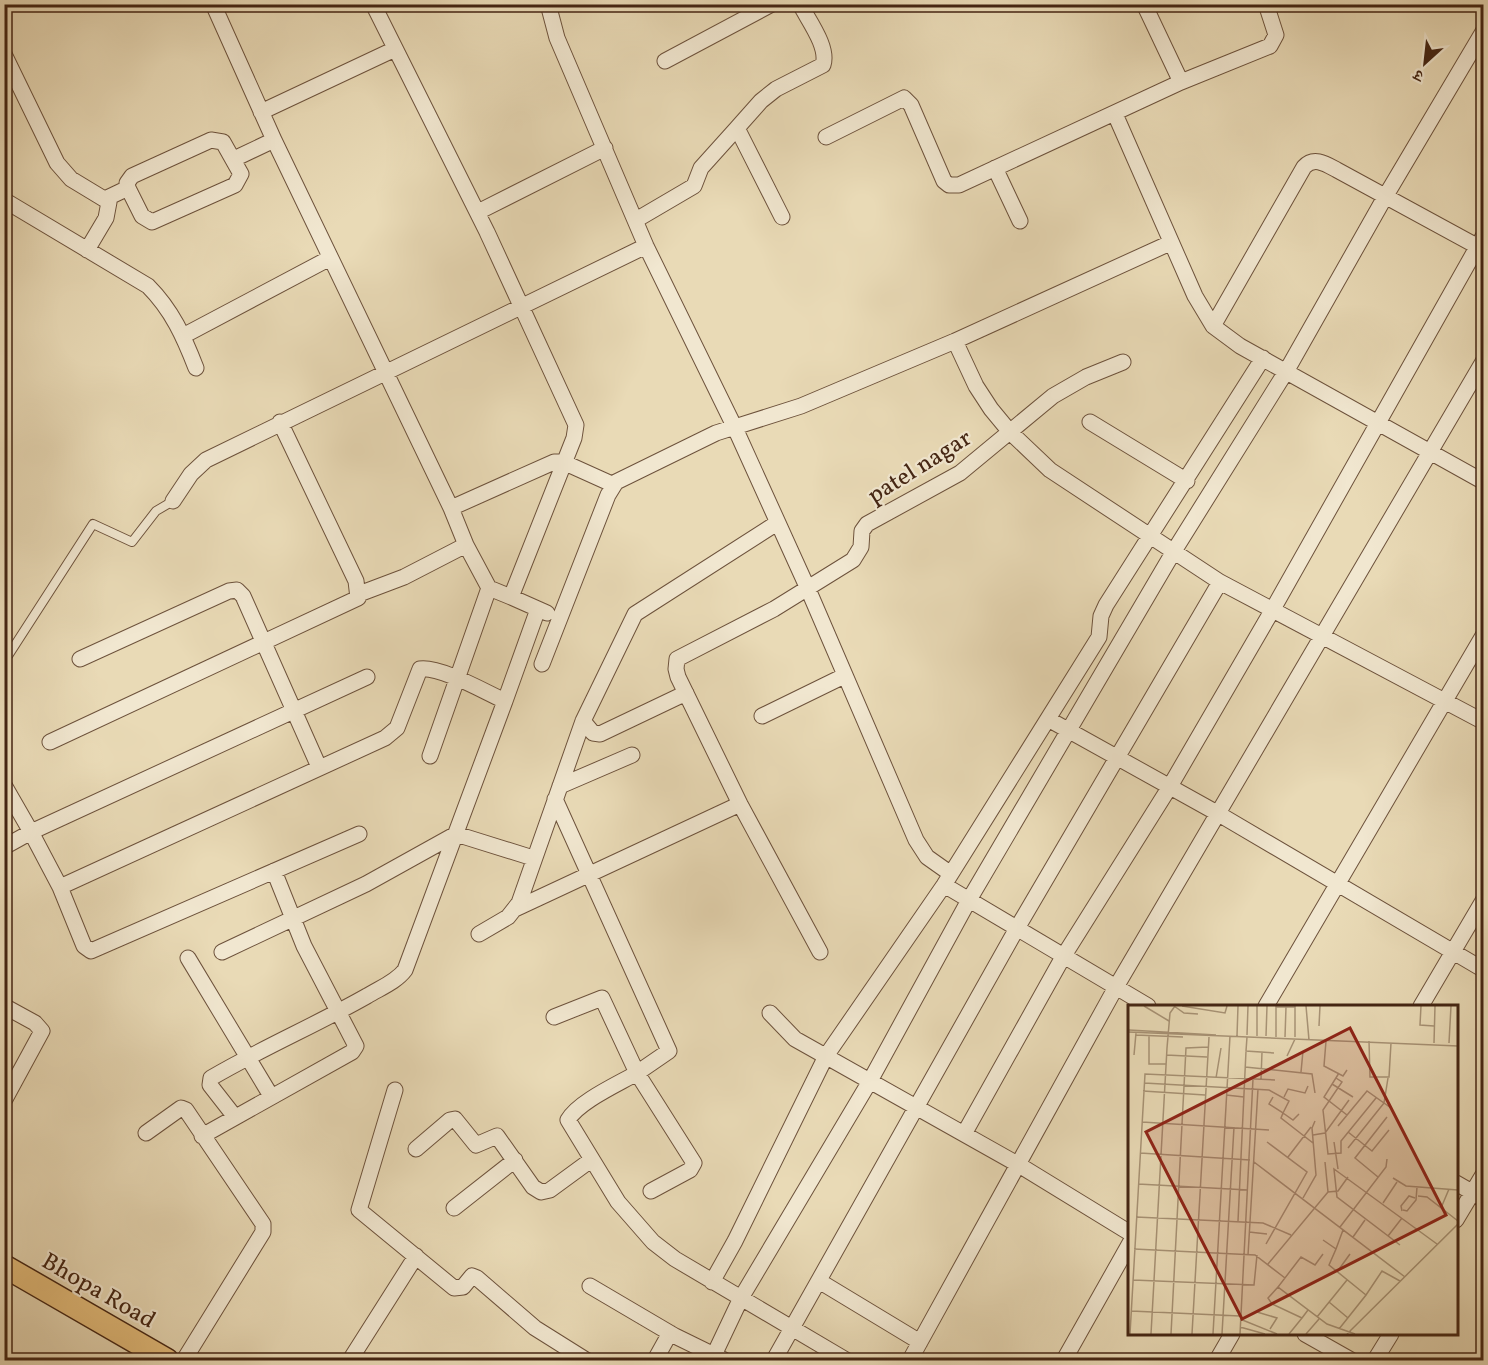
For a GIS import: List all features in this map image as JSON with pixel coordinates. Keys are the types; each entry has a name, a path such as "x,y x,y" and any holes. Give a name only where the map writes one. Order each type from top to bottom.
{"main road":[{"name":"Bhopa Road","path":"4,1266 167,1360"},
{"name":"Bhopa Road","path":"4,1281 142,1360"}],"street":[{"path":"213,4 274,140 451,508 466,545 489,588 559,618"},
{"path":"373,4 478,212 576,425 574,438 512,597"},
{"path":"548,4 557,38 646,246 735,428 808,589 916,840 927,857 969,900 1016,930 1146,1005"},
{"path":"666,61 772,4"},
{"path":"636,220 694,186 701,168 768,95 822,65 825,56 800,4"},
{"path":"1144,4 1181,82"},
{"path":"825,137 902,97 911,105 946,183 958,185 1181,82 1270,46 1276,34 1266,4"},
{"path":"590,1286 670,1333 719,1358 741,1298 870,1081 969,900 1174,551 1287,370 1384,197 1484,30"},
{"path":"261,112 395,50"},
{"path":"5,58 57,163 71,179 107,198 110,208 87,250"},
{"path":"1115,114 1170,243 1195,296 1213,326 1240,346 1287,370 1484,482"},
{"path":"737,128 782,217"},
{"path":"211,140 223,142 234,159 241,174 235,185 158,221 152,222 142,216 128,188 127,183 132,176 211,140"},
{"path":"234,159 274,140"},
{"path":"478,212 605,148"},
{"path":"964,1134 1064,957 1169,788 1273,609 1481,244 1384,197 1318,161 1308,163 1213,326"},
{"path":"995,168 1020,221"},
{"path":"107,198 128,188"},
{"path":"4,200 147,286 160,298 183,336 196,368"},
{"path":"542,664 614,484 624,477 716,433 801,406 955,341 1170,243"},
{"path":"173,501 198,465 280,422 386,375 646,246"},
{"path":"183,336 330,258"},
{"path":"955,341 976,386 1010,432 1050,470 1220,582 1484,722"},
{"path":"711,1282 735,1240 826,1056 948,880 1099,637 1101,616 1106,605 1187,481 1263,358"},
{"path":"909,1360 1116,987 1484,360"},
{"name":"patel nagar","path":"820,952 740,804 686,693 676,669 681,655 774,609 808,589 856,557 861,547 862,531 867,524 960,473 1053,396 1086,377 1123,362"},
{"path":"280,422 356,581 359,594"},
{"path":"1090,422 1187,481"},
{"path":"451,508 544,465 563,462 614,484"},
{"path":"516,909 583,721 635,614 777,523"},
{"path":"50,742 261,642 355,601 359,594 393,582 466,545"},
{"path":"774,1360 1016,930 1220,582"},
{"path":"430,756 489,588"},
{"path":"80,659 234,590 243,596 261,642 319,767"},
{"path":"235,1118 209,1083 211,1078 247,1056 338,1012 394,981 405,970 538,609"},
{"path":"1267,1005 1484,634"},
{"path":"60,887 385,738 394,731 420,669 427,669 456,679 505,701"},
{"path":"762,716 844,676"},
{"path":"4,847 31,832 367,677"},
{"path":"583,721 593,734 600,734 686,693"},
{"path":"1048,719 1217,813 1484,970"},
{"path":"557,793 632,754"},
{"path":"4,785 60,887 84,946 91,951 359,834"},
{"path":"557,793 588,875 669,1048 664,1057 594,1098 569,1117 568,1122 635,1224 675,1259 846,1360"},
{"path":"479,934 508,917 516,909 740,804"},
{"path":"222,952 366,884 456,834 533,858"},
{"path":"202,1136 352,1052 355,1042 293,919 274,871"},
{"path":"1422,1005 1484,899"},
{"path":"188,958 271,1096"},
{"path":"554,1017 599,997 604,999 637,1073 694,1163 690,1170 651,1191"},
{"path":"4,1006 35,1023 42,1031 4,1101"},
{"path":"770,1013 788,1035 1019,1165 1128,1232"},
{"path":"395,1090 359,1210 457,1290 464,1287 472,1276 477,1278 535,1328 586,1360"},
{"path":"146,1132 181,1108 188,1113 264,1228 184,1360"},
{"path":"416,1149 450,1120 455,1119 471,1143 480,1145 496,1136 533,1187 541,1192 550,1190 591,1160"},
{"path":"454,1208 514,1160"},
{"path":"1458,1218 1478,1196 1484,1173"},
{"path":"1458,1184 1478,1196"},
{"path":"1064,1360 1128,1247"},
{"path":"350,1360 416,1256"},
{"path":"819,1281 920,1342"},
{"path":"655,1360 670,1333"},
{"path":"1217,1360 1231,1335"},
{"path":"1307,1335 1351,1360"},
{"path":"1375,1360 1390,1335"}],"lane":[{"path":"4,662 93,524 132,542 156,511 173,501"}]}
